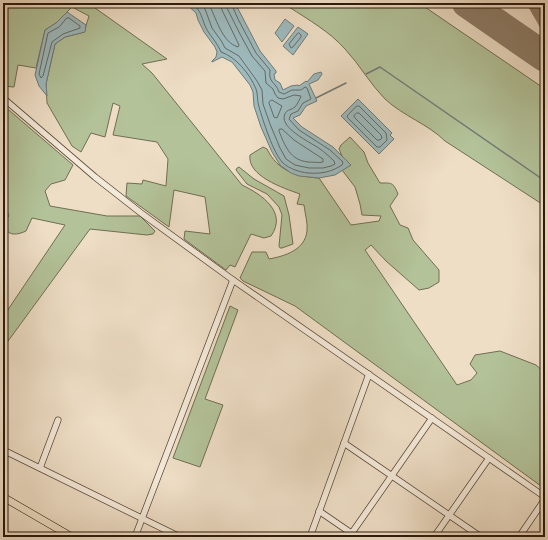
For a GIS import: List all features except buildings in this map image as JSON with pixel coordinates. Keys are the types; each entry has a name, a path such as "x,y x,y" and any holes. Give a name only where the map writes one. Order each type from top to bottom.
{"main road":[{"path":"4,501 72,537"}],"street":[{"path":"3,98 95,177 141,213 545,498 519,537"},
{"path":"135,537 234,280"},
{"path":"310,537 369,374"},
{"path":"351,535 432,418"},
{"path":"40,468 58,420"},
{"path":"344,443 481,537"},
{"path":"3,450 180,537"},
{"path":"434,537 489,458"},
{"path":"319,511 351,535 358,537"}],"green space":[{"path":"3,3 88,3 167,59 142,64 152,73 242,185 257,193 270,205 276,219 275,227 271,236 264,238 251,234 235,267 230,265 226,270 184,239 185,231 210,234 205,197 174,190 169,227 126,196 127,183 142,184 143,180 166,186 168,159 157,142 113,135 120,106 113,103 105,137 91,133 81,152 72,146 47,103 46,84 55,44 65,37 84,32 89,16 72,7 56,23 45,30 36,68 18,65 14,87 3,86"},
{"path":"292,3 419,3 545,89 545,206 392,105 385,99 339,43 319,26 289,7"},
{"path":"3,105 73,165 65,180 51,184 45,191 50,206 107,216 140,216 155,231 153,234 147,235 90,229 3,348 3,317 65,225 32,218 26,231 22,233 12,234 4,227 3,222 9,216 3,202"},
{"path":"350,137 364,152 368,163 380,183 390,183 395,187 398,194 390,206 400,225 408,228 413,240 439,270 439,282 429,288 419,290 386,261 371,245 365,250 457,385 471,380 477,373 470,364 475,355 500,351 536,365 545,373 545,489 295,306 243,281 240,278 252,252 266,252 269,259 288,254 302,243 307,231 304,205 297,204 300,194 276,185 260,175 254,169 250,155 263,147 267,149 276,163 288,171 302,176 319,178 351,225 379,221 381,216 362,215 355,187 342,170 351,165 342,156 339,149 341,145"},
{"path":"239,167 254,179 284,196 289,215 293,244 280,248 282,215 279,207 267,194 247,184 236,170"},
{"path":"230,306 238,310 205,399 223,405 200,467 173,458"}],"water":[{"path":"185,3 235,3 260,51 276,71 274,74 275,80 280,83 283,90 291,86 299,86 306,81 307,82 314,74 321,72 322,74 318,80 309,84 317,101 306,106 300,115 293,118 302,127 333,147 351,165 335,175 319,178 299,176 291,173 280,165 272,152 261,127 254,106 253,92 250,85 232,62 222,57 212,62 216,57 217,52 215,47 204,32 196,13"},
{"path":"67,12 86,25 85,32 65,37 55,44 46,84 47,96 39,86 35,75 45,30 56,23"},
{"path":"285,19 294,26 282,42 275,33"},
{"path":"298,27 308,34 293,55 283,46"},
{"path":"358,99 392,133 390,135 394,139 379,154 341,116"}],"waterway":[{"path":"366,74 380,67 545,181"},
{"path":"316,98 346,83"}],"taxiway":[{"path":"533,3 545,24"}],"runway":[{"path":"467,3 545,57"}]}
